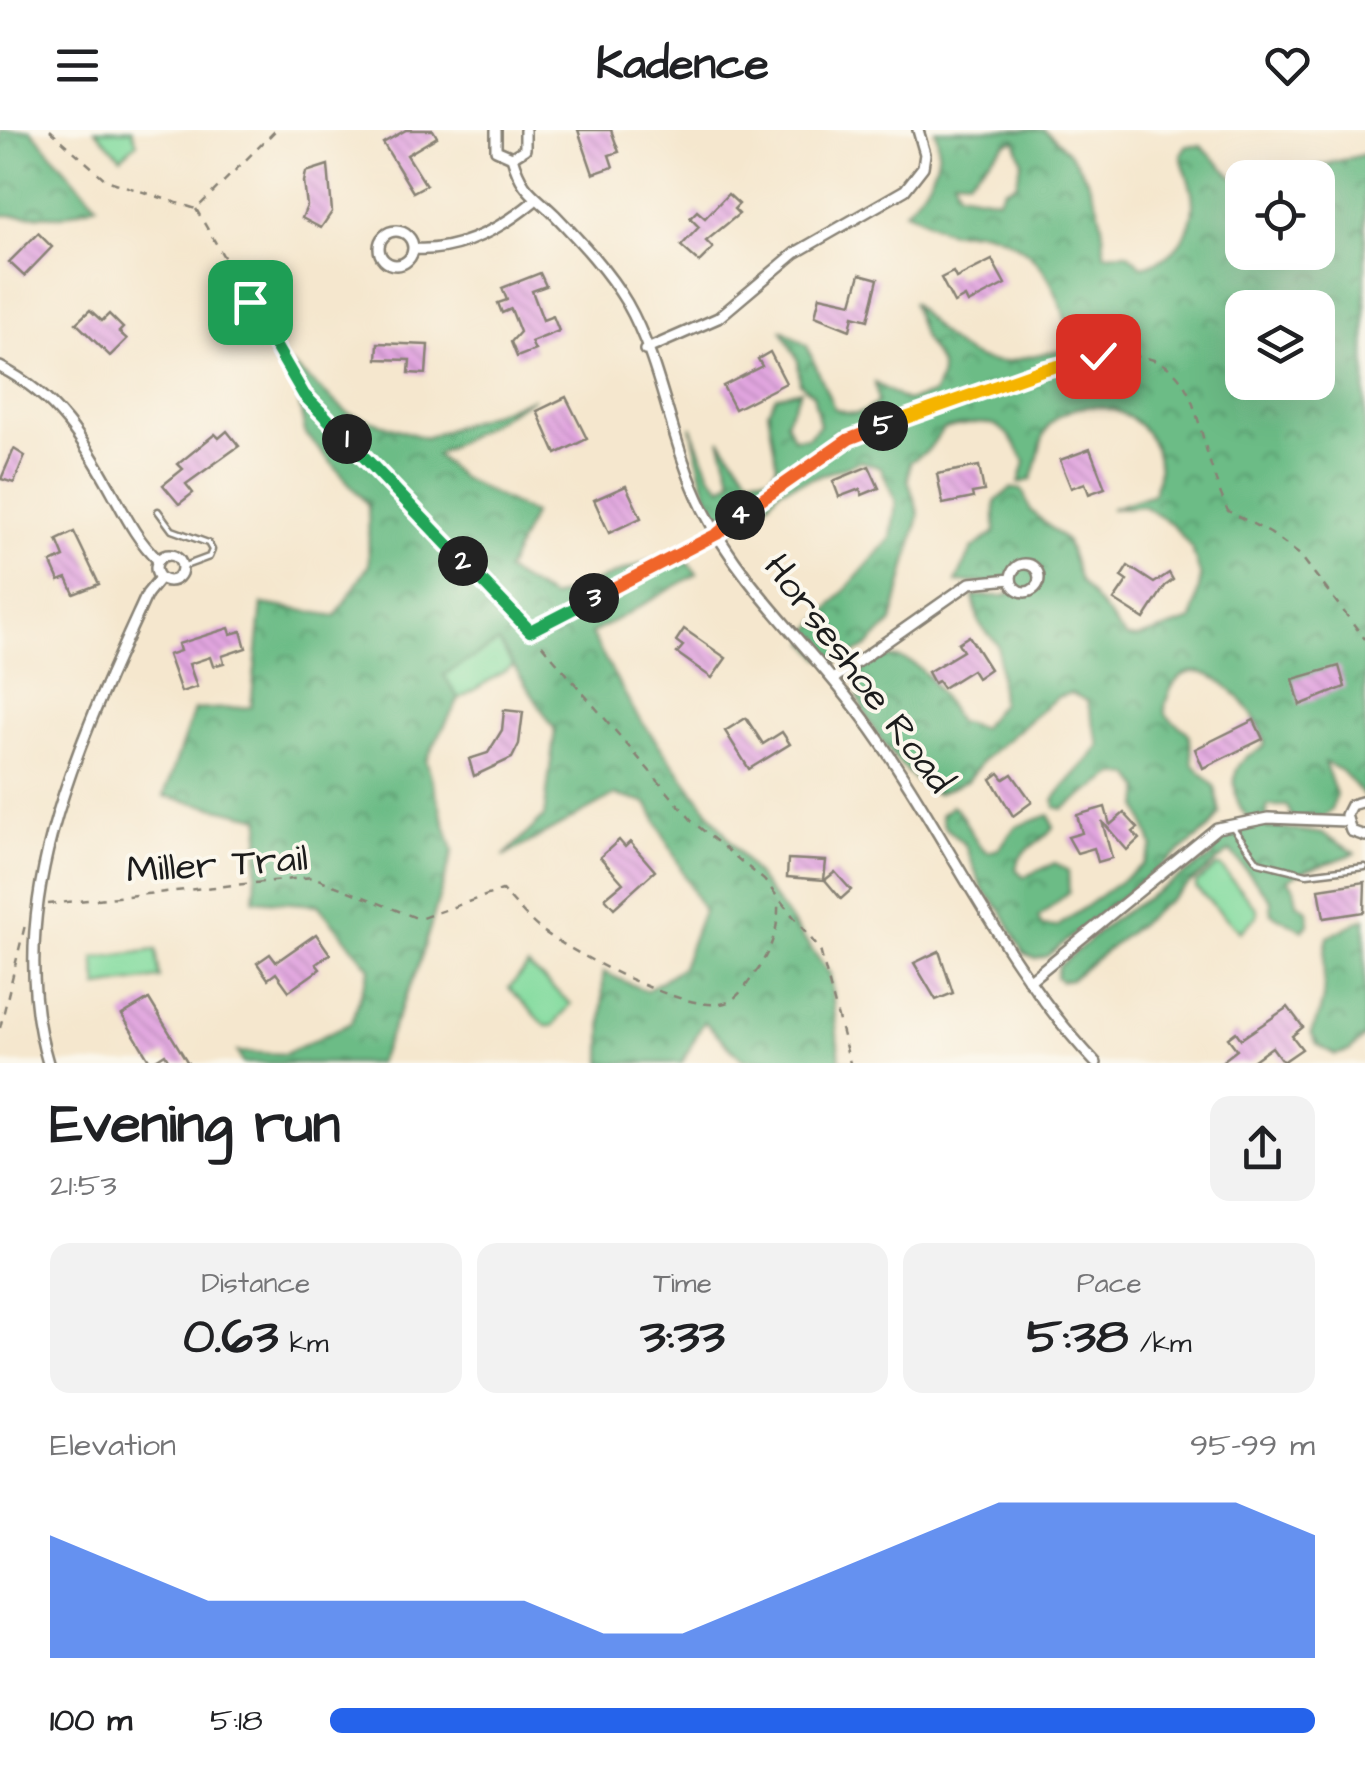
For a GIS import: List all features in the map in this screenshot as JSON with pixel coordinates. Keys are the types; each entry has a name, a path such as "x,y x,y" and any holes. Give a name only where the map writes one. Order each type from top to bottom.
{"street":[{"name":"Horseshoe Road","path":"496,130 496,150 512,157 534,202 552,212 614,283 638,326 681,461 717,534 746,581 833,679 904,776 1010,957 1096,1063"},
{"path":"512,157 526,149 525,130"},
{"path":"645,350 718,318 795,253 905,190 923,167 925,154 918,130"},
{"path":"414,248 438,249 472,239 504,224 534,202"},
{"path":"0,367 40,391 76,429 135,534 158,560"},
{"path":"158,560 173,555 182,567 175,580 160,578"},
{"path":"158,560 156,570 160,578"},
{"path":"48,1063 27,994 34,858 80,740 148,594 160,578"},
{"path":"833,679 970,583 1011,578"},
{"path":"1365,801 1351,805 1346,822 1351,831 1365,836"},
{"path":"1029,981 1217,828 1268,818 1346,822"}],"lane":[{"path":"158,511 172,530 208,543 212,550 209,557 182,567"},
{"path":"1230,825 1258,862 1306,874 1365,866"}],"path":[{"path":"50,130 106,180 196,209 304,395 530,631 694,823 764,880 820,950 850,1063"},
{"path":"196,209 276,130"},
{"path":"530,631 717,534 787,478 849,439 1062,364 1098,356 1148,357 1173,366 1190,390 1228,511 1270,532 1300,555 1365,639"},
{"name":"Miller Trail","path":"49,904 313,877 420,919 502,890 538,928 591,960 644,984 708,1005 729,1002 750,981 774,942 778,897"},
{"path":"0,1028 29,906"}],"green space":[{"path":"0,130 31,130 97,205 62,216 0,215"},
{"path":"95,130 132,130 137,143 121,157"},
{"path":"935,130 1044,130 1070,155 1089,184 1101,218 1104,254 1127,253 1142,266 1165,257 1188,229 1193,206 1181,154 1186,146 1201,146 1225,169 1225,270 1335,270 1335,162 1365,154 1365,797 1342,771 1324,762 1336,794 1331,810 1312,827 1295,824 1287,806 1267,806 1267,826 1323,834 1355,853 1288,880 1294,887 1297,903 1308,911 1309,923 1302,930 1271,913 1271,900 1230,851 1071,979 1061,981 1056,977 1058,967 1114,919 1213,856 1216,834 1246,829 1247,816 1236,797 1236,772 1244,759 1265,745 1261,731 1240,699 1210,676 1195,672 1181,676 1170,691 1165,708 1168,717 1189,734 1193,764 1215,787 1220,813 1210,828 1047,956 1036,959 1024,953 1002,911 983,890 965,845 944,826 941,815 952,806 988,852 999,849 1015,827 1049,815 1053,827 1026,851 1016,869 1024,877 1055,863 1068,871 1069,892 1038,918 1042,926 1057,927 1143,865 1153,847 1139,807 1141,789 1132,776 1115,774 1063,809 1055,807 1059,793 1100,746 1087,701 1071,693 1057,697 984,759 967,781 937,794 915,779 892,754 859,700 857,685 867,663 899,658 922,671 958,722 981,728 1001,703 998,645 979,623 973,596 1004,596 1018,590 1009,584 956,582 972,549 995,532 995,502 1011,488 1022,490 1031,511 1067,542 1080,581 1126,637 1137,638 1192,620 1201,578 1192,549 1172,524 1143,506 1110,509 1153,494 1158,470 1155,448 1129,417 1089,406 1070,411 1047,428 1031,480 1019,483 1025,462 1002,429 984,423 943,429 928,450 910,462 908,479 919,515 892,622 867,647 839,661 821,659 807,642 810,630 891,538 896,502 881,468 861,461 780,489 759,514 732,530 714,509 691,426 710,474 722,487 732,480 720,439 749,476 770,477 777,466 768,411 776,396 801,390 786,421 793,438 808,437 820,425 813,394 800,383 798,361 781,329 807,346 834,408 852,413 867,410 878,402 875,383 906,401 933,394 940,367 921,333 912,302 954,345 980,359 1011,361 1074,349 1047,276 1024,250 986,232 947,231 905,211 932,174 938,153","holes":["1015,140 1022,160 1016,184 1004,189 998,199 958,192 954,178 969,179 1006,143"]},
{"path":"292,365 348,413 425,438 534,398 436,455 460,477 533,514 506,571 552,598 678,550 697,574 591,634 636,714 830,974 840,1061 853,1063 743,1060 704,1021 682,1063 602,1063 603,972 646,991 682,967 703,911 647,803 615,795 503,857 544,817 555,730 499,643 445,675 459,699 426,760 453,851 418,967 378,1063 243,1063 237,1052 285,1054 351,1023 370,968 318,905 254,900 261,818 164,796 194,710 251,707 262,604 336,616 369,565 368,505 305,433"},
{"path":"499,642 513,666 459,699 444,675"},
{"path":"1221,867 1257,909 1257,916 1240,932 1196,888 1196,883"},
{"path":"1365,918 1365,1037 1349,1051 1335,1055 1317,1044 1311,1032 1324,993 1325,950 1328,937"},
{"path":"156,950 160,978 98,987 94,958"},
{"path":"528,966 571,1004 553,1026 546,1026 509,988"}],"building":[{"path":"406,130 433,130 437,137 407,155 426,185 413,192 383,143"},
{"path":"578,130 611,130 619,152 609,155 613,167 593,174"},
{"path":"328,165 332,212 321,228 302,218 307,206 304,182 306,172"},
{"path":"728,194 739,204 734,209 739,214 706,241 713,248 699,262 681,246 699,227 690,218 697,211 705,218"},
{"path":"38,233 52,247 24,276 9,262"},
{"path":"992,260 1005,284 968,303 965,297 954,303 941,278 953,272 956,278"},
{"path":"540,273 546,286 532,291 543,320 553,316 559,331 531,342 535,350 517,357 511,342 520,332 511,309 502,313 498,303 507,300 502,288"},
{"path":"860,274 878,279 868,320 853,316 850,330 815,316 820,296 852,303"},
{"path":"90,310 102,321 109,314 123,328 119,332 127,339 110,356 76,323"},
{"path":"378,343 428,345 426,374 409,373 410,360 377,359"},
{"path":"770,352 786,383 735,409 723,386 762,366 758,359"},
{"path":"566,397 587,439 556,454 537,411"},
{"path":"227,431 239,446 186,484 193,493 179,504 163,485 183,469 178,464 215,434 219,438"},
{"path":"14,449 25,456 14,483 1,479"},
{"path":"1090,449 1105,488 1089,494 1085,483 1071,488 1060,460"},
{"path":"869,466 879,488 862,495 860,489 839,497 833,481"},
{"path":"979,466 984,491 972,493 973,498 943,504 937,474"},
{"path":"626,486 641,518 609,533 594,500"},
{"path":"74,532 99,584 74,594 67,578 59,581 51,563 64,557 57,540"},
{"path":"1128,566 1154,583 1169,573 1173,580 1144,619 1114,600 1127,581 1121,577"},
{"path":"229,628 231,634 241,631 246,648 222,656 224,663 213,666 210,657 189,664 197,687 181,692 168,655 180,651 178,644"},
{"path":"684,629 726,658 712,678 677,653 683,646 676,641"},
{"path":"969,636 990,669 977,678 972,670 943,688 938,681 934,683 928,672 963,651 958,643"},
{"path":"1339,666 1345,687 1300,705 1293,679"},
{"path":"504,710 523,712 519,744 512,758 474,776 469,759 488,753 502,730"},
{"path":"746,718 763,744 782,732 790,744 749,769 725,731"},
{"path":"1254,720 1263,739 1203,768 1195,749"},
{"path":"999,773 1004,779 1012,774 1032,802 1013,816 991,779"},
{"path":"1105,807 1110,825 1124,813 1138,828 1133,832 1139,839 1127,850 1102,821 1112,858 1098,862 1094,848 1077,853 1068,837 1082,833 1077,815"},
{"path":"619,840 625,847 630,842 655,871 614,908 605,898 623,883 600,857"},
{"path":"788,859 826,861 824,880 787,877"},
{"path":"835,872 851,890 841,899 825,880"},
{"path":"1365,882 1364,912 1324,918 1319,889"},
{"path":"316,934 330,954 316,964 320,969 289,991 276,973 268,979 257,963 270,954 276,962"},
{"path":"939,951 953,993 936,1000 914,963"},
{"path":"149,999 188,1063 170,1063 165,1054 151,1063 122,1015"},
{"path":"1288,1007 1303,1027 1292,1036 1302,1049 1283,1062 1272,1047 1250,1063 1220,1063 1237,1050 1228,1038 1236,1032 1241,1039"}],"route":[{"path":"250,302 304,395 530,631 717,534 787,478 849,439 1017,378 1098,356"}]}
